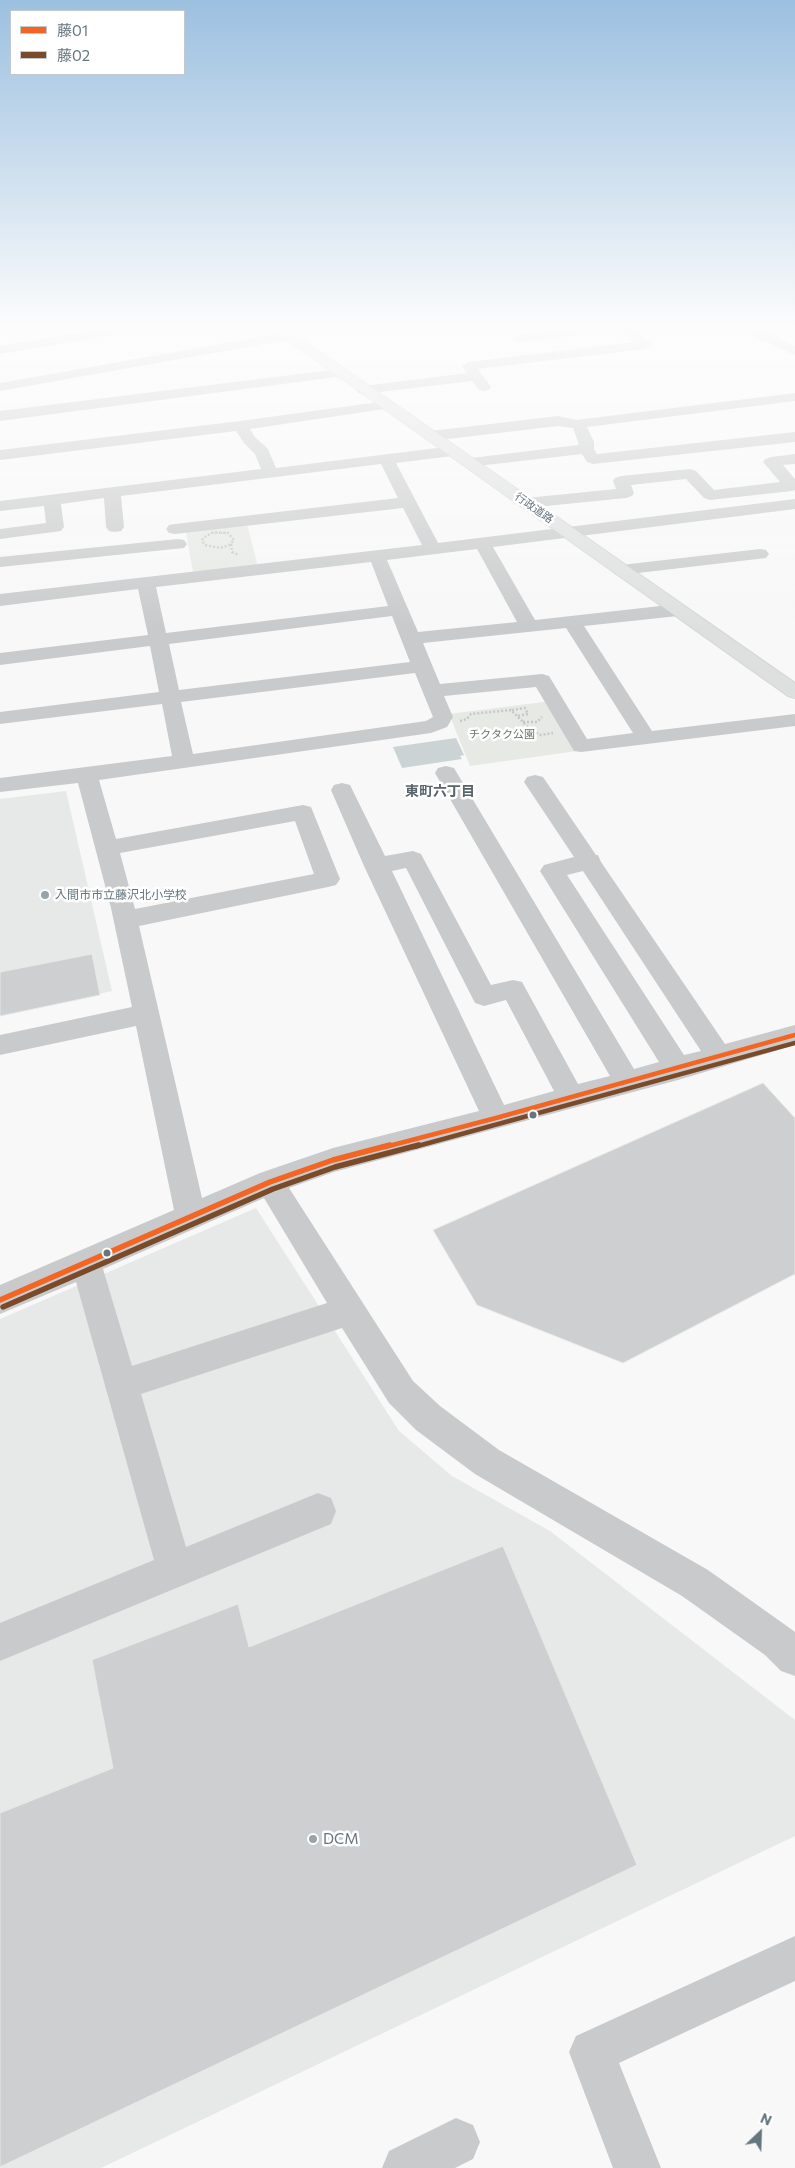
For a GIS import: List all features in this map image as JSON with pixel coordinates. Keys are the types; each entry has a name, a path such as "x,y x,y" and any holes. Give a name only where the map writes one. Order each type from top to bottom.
{"highway":[{"name":"行政道路","path":"417,426 678,610 790,685"}],"street":[{"path":"0,454 57,455 104,442 238,426"},
{"path":"240,426 249,440 262,452 271,474"},
{"path":"431,436 514,426"},
{"path":"579,426 586,442 586,449 593,459 795,437"},
{"path":"104,442 107,461"},
{"path":"469,462 586,449"},
{"path":"0,506 453,452"},
{"path":"526,503 626,493 621,481 690,474 710,495 792,486 790,478 771,462 795,459"},
{"path":"387,460 432,548"},
{"path":"165,487 186,578"},
{"path":"112,493 115,527"},
{"path":"715,495 727,512"},
{"path":"0,534 55,527 52,500"},
{"path":"0,562 132,549 176,537 409,502"},
{"path":"0,600 795,504"},
{"path":"482,542 528,626"},
{"path":"132,549 158,639 184,762"},
{"path":"621,570 760,554"},
{"path":"0,785 184,762 431,727 440,722 443,717 376,556"},
{"path":"0,659 399,610"},
{"path":"411,639 678,610"},
{"path":"571,621 646,738"},
{"path":"0,642 115,628 117,644"},
{"path":"0,718 422,666"},
{"path":"432,691 542,680 581,746 795,720"},
{"path":"446,772 627,1081"},
{"path":"87,775 126,920 191,1218"},
{"path":"535,782 720,1056"},
{"path":"342,790 376,866 496,1118"},
{"path":"106,848 303,812 328,879 126,920"},
{"path":"376,866 413,859 484,996 513,989 571,1097"},
{"path":"590,861 552,871 678,1069"},
{"path":"0,1045 146,1014"},
{"path":"0,1300 270,1182 333,1160 678,1069 795,1034"},
{"path":"270,1182 401,1392 428,1418 487,1462 695,1583 778,1642 795,1657"},
{"path":"86,1264 176,1570"},
{"path":"121,1384 349,1311"},
{"path":"0,1642 318,1511"},
{"path":"637,2168 592,2052 795,1958"},
{"path":"406,2168 456,2142"}],"path":[{"path":"440,722 461,721 472,714 525,708 528,714 518,716"},
{"path":"511,710 526,726 541,735 556,732 569,726"}],"shaded area":[{"path":"456,738 464,755 460,756 462,759 402,768 393,747"},
{"name":"入間市市立藤沢北小学校","path":"66,791 112,991 0,1016 0,799"},
{"path":"256,1208 399,1431 452,1476 550,1531 795,1720 795,1836 101,2168 0,2168 0,1319"}],"green space":[{"path":"247,524 258,567 193,572 186,533 189,530"},
{"name":"チクタク公園","path":"551,701 577,751 470,766 449,714"}],"building":[{"path":"92,954 100,995 0,1016 0,972"},
{"path":"763,1083 795,1118 795,1274 623,1363 477,1305 433,1230"},
{"name":"DCM","path":"503,1546 637,1865 0,2167 0,1813 113,1768 92,1660 238,1604 249,1647"}],"transit line":[{"name":"藤01","path":"0,1300 270,1182 333,1160 496,1118 795,1035"},
{"name":"藤02","path":"3,1307 273,1189 335,1167 498,1125 795,1043"}],"place":[{"name":"入間市市立藤沢北小学校","path":"45,895"},
{"name":"DCM","path":"313,1839"}],"district":[{"name":"東町六丁目","path":"440,791"}]}
